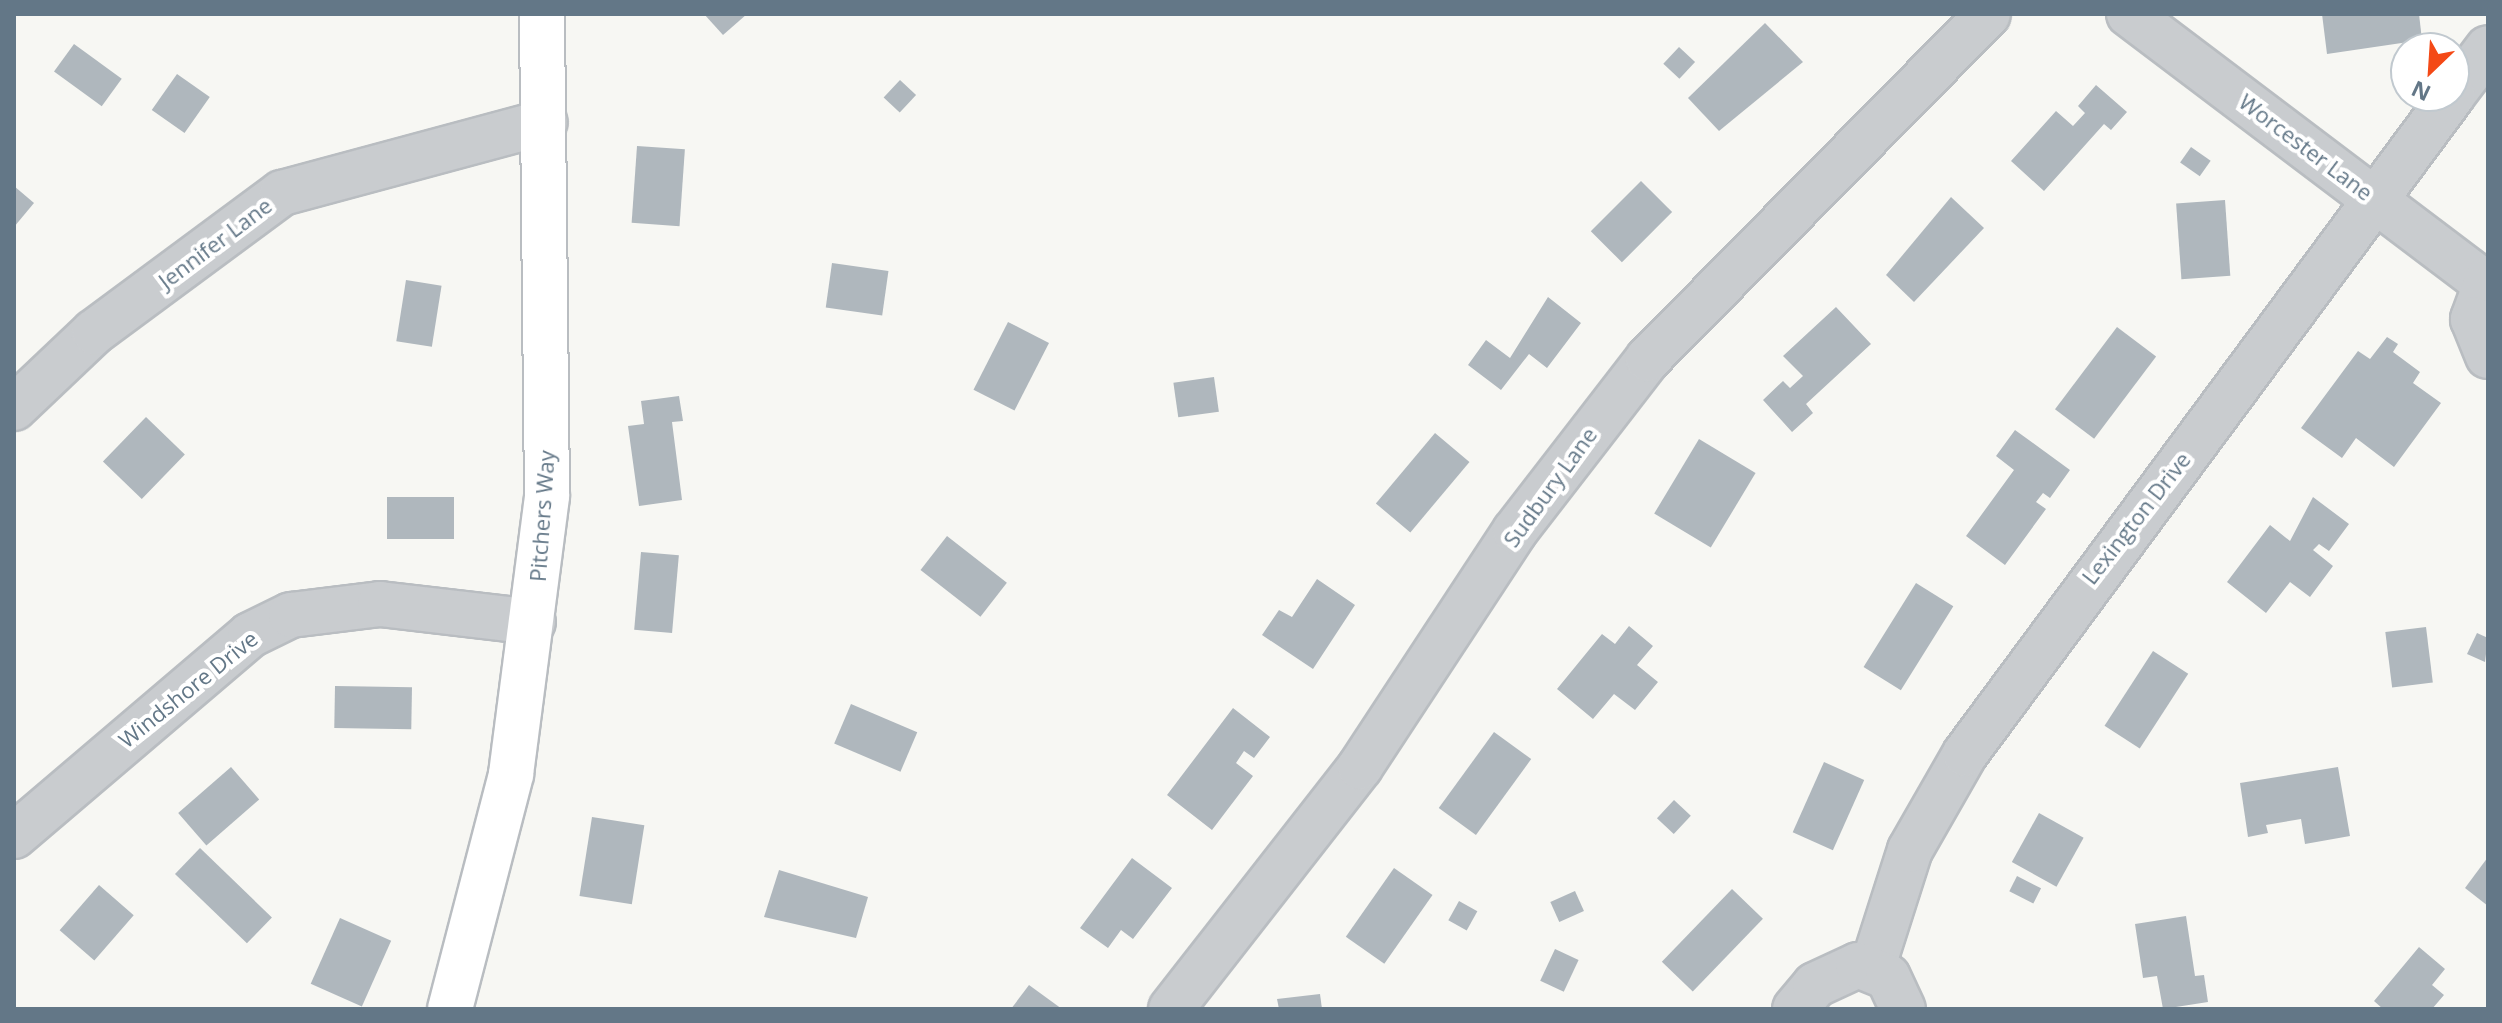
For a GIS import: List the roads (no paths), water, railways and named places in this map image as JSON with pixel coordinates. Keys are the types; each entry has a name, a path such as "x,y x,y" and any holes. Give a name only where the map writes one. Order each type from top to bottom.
{"main road":[{"name":"Pitchers Way","path":"450,1009 500,828 533,622 549,420 542,14"}],"street":[{"name":"Sudbury Lane","path":"1171,1009 1360,767 1515,531 1638,371 1750,248 1988,14"},
{"name":"Worcester Lane","path":"2129,14 2485,280 2473,319 2488,356"},
{"name":"Lexington Drive","path":"2470,72 2488,48"},
{"name":"Lexington Drive","path":"1872,969 1910,850 1965,754 2440,112"},
{"name":"Jennifer Lane","path":"14,408 94,332 282,193 545,122"},
{"name":"Windshore Drive","path":"14,836 250,635 291,615 380,604 533,622"},
{"path":"1795,1009 1842,968 1872,969 1888,977 1903,1009"}]}
